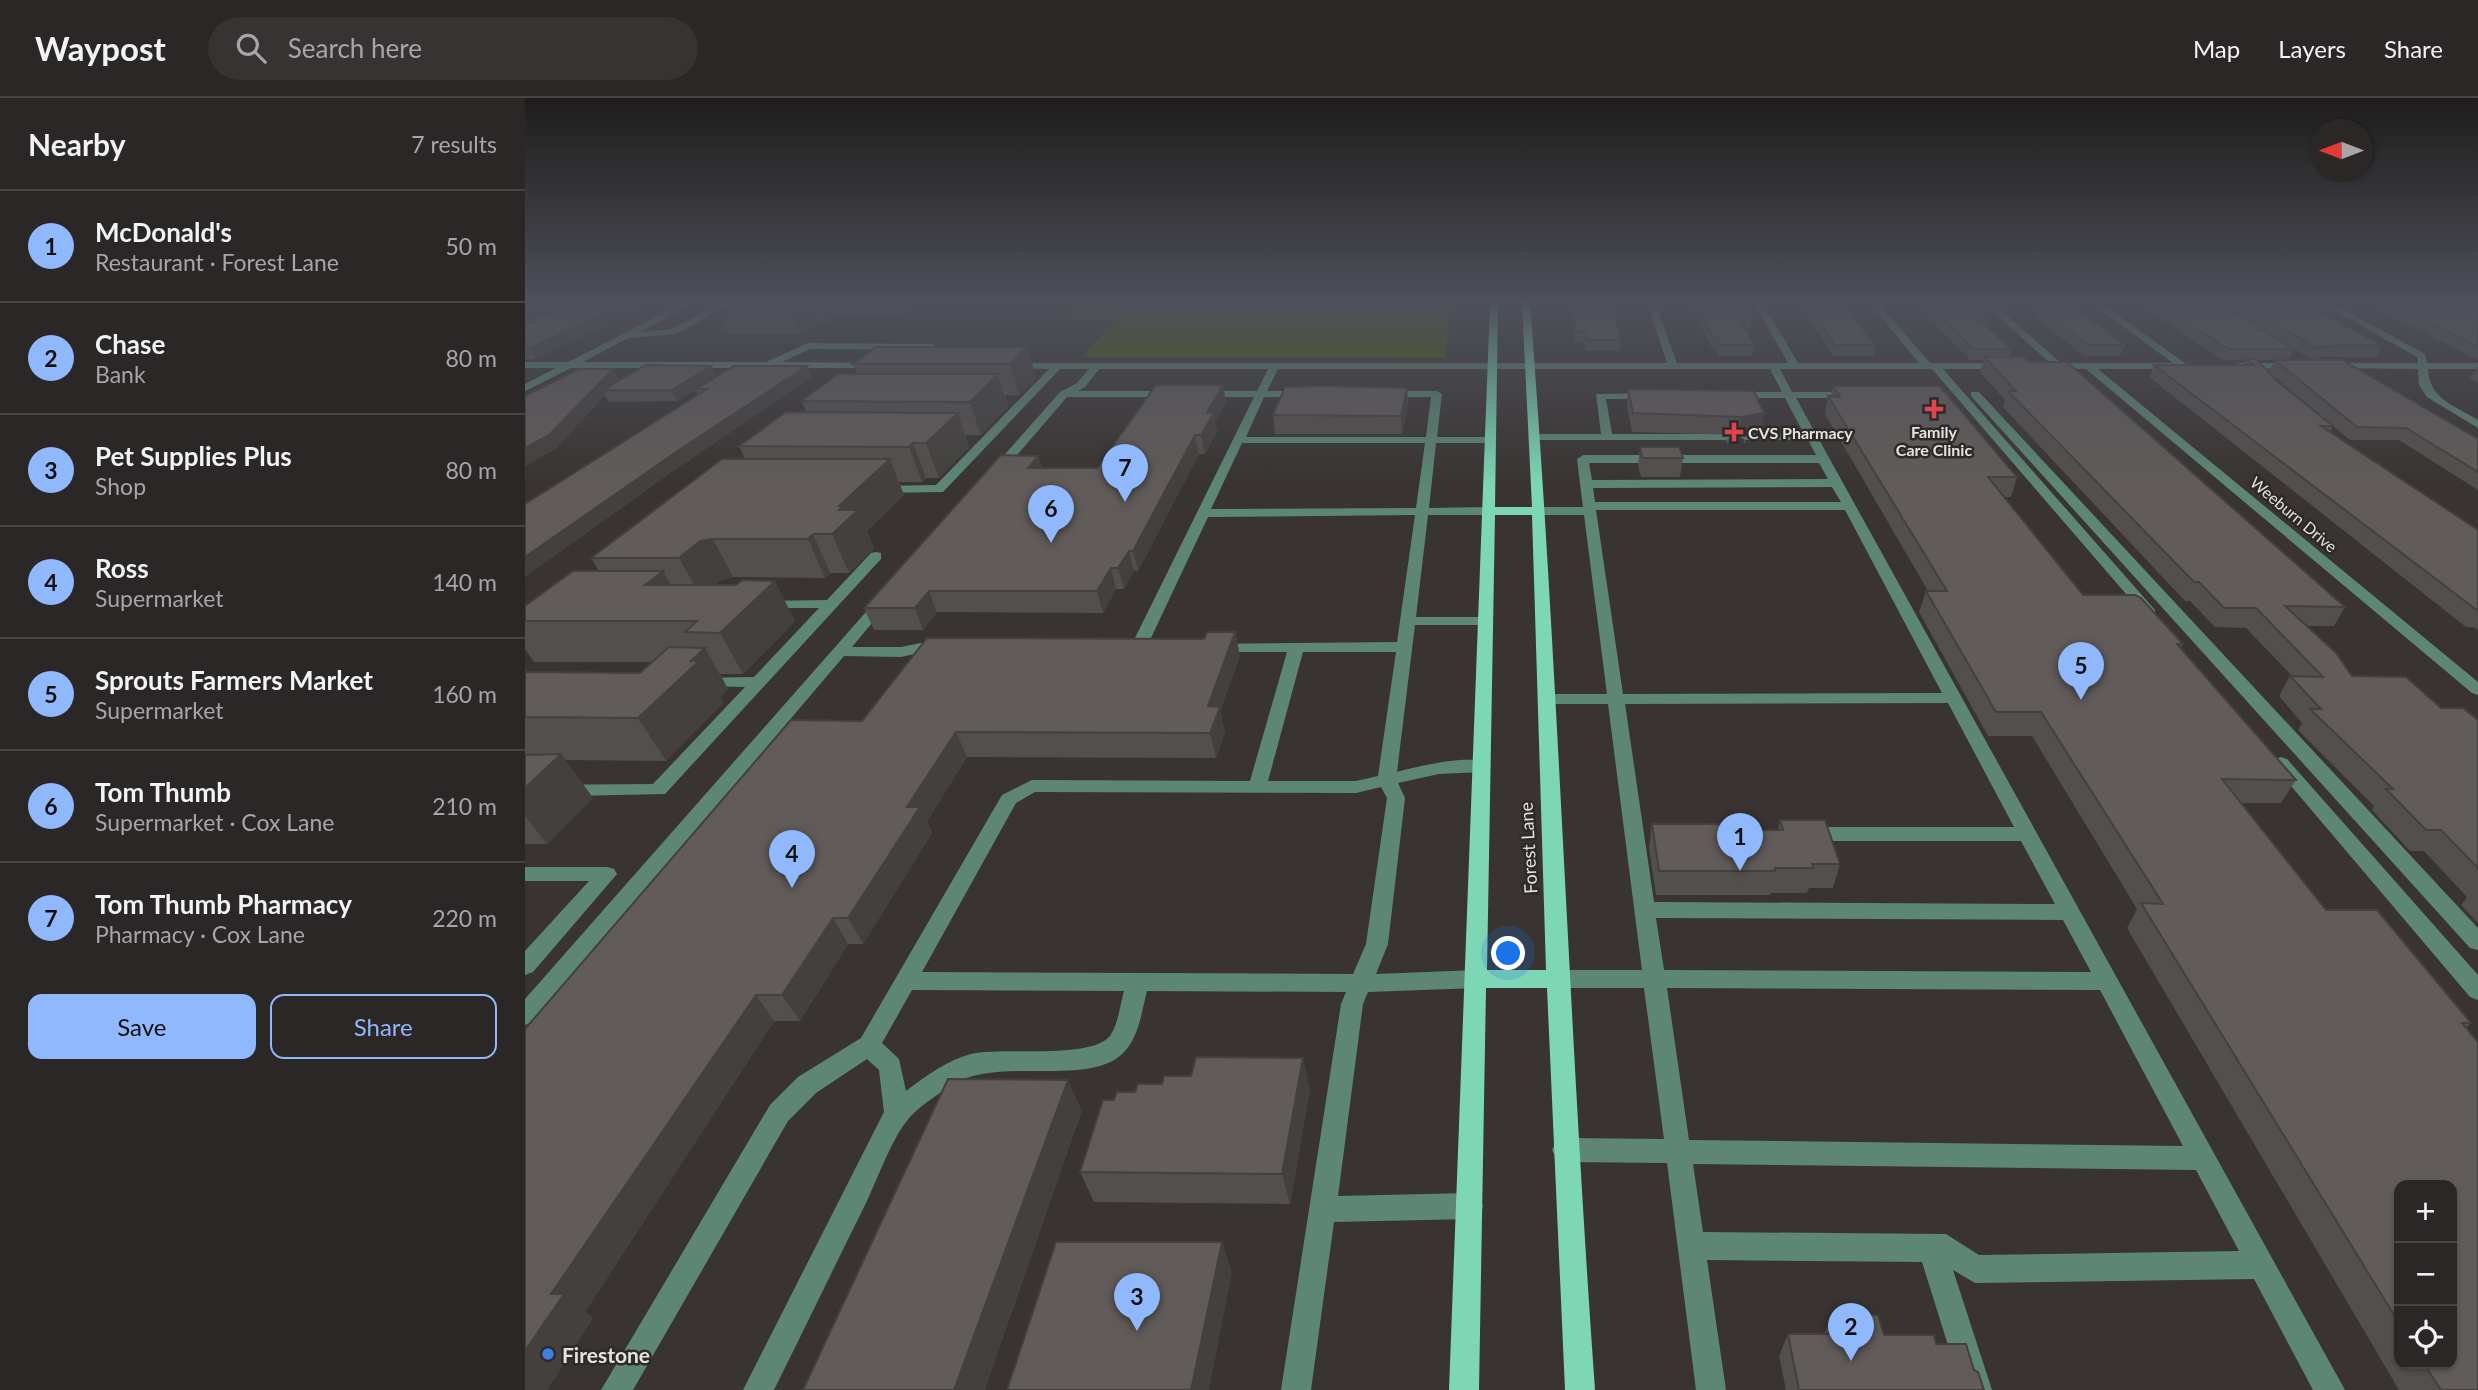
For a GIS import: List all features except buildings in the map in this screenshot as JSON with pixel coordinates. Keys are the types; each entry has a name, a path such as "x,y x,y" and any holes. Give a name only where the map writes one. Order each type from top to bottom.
{"main road":[{"path":"1464,1390 1492,366"},
{"name":"Forest Lane","path":"1529,366 1535,437 1560,979 1565,1150 1580,1390"},
{"path":"1489,511 1538,511"},
{"path":"1477,979 1560,979"}],"street":[{"path":"525,388 573,363"},
{"path":"900,366 905,363"},
{"path":"1934,363 2478,942"},
{"path":"2056,363 2059,366"},
{"path":"2179,363 2183,366"},
{"path":"2231,366 2310,366 2305,363"},
{"path":"525,365 924,366"},
{"path":"724,380 747,365"},
{"path":"849,380 868,365"},
{"path":"991,366 2018,366"},
{"path":"859,489 939,489 1057,366"},
{"path":"983,486 1064,394 1081,385 1096,366"},
{"path":"1163,647 1135,640 1203,513 1274,366"},
{"path":"1773,366 2330,1390"},
{"path":"1937,366 1954,395 2160,625"},
{"path":"2031,366 2195,366"},
{"name":"Weeburn Drive","path":"2088,366 2478,690"},
{"path":"2255,366 2264,376"},
{"path":"2322,366 2478,366"},
{"path":"2423,366 2424,384 2431,395 2478,425"},
{"path":"1064,394 1314,394"},
{"path":"1296,1390 1352,1004 1377,944 1397,798 1387,780 1437,394 1368,394"},
{"path":"1721,395 1868,395"},
{"path":"1607,436 1600,396 1667,396"},
{"path":"1007,401 1021,401"},
{"path":"1535,437 1726,437"},
{"path":"1747,437 1811,437"},
{"path":"1238,440 1491,440"},
{"path":"971,441 984,441"},
{"path":"1711,1390 1645,910 1641,833 1616,698 1583,459 1823,459"},
{"path":"1718,459 1735,506"},
{"path":"1586,484 1836,483"},
{"path":"1538,511 1589,508 1849,506"},
{"path":"1203,513 1489,511"},
{"path":"525,790 659,790 876,556"},
{"path":"525,1015 894,589"},
{"path":"752,604 832,604"},
{"path":"1407,621 1486,621"},
{"path":"840,651 901,652 953,644"},
{"path":"1203,647 1403,647"},
{"path":"1257,787 1296,647"},
{"path":"677,681 759,682"},
{"path":"1547,699 1953,698"},
{"path":"2269,750 2478,990"},
{"path":"616,1390 779,1113 807,1085 869,1045 1002,807 1020,791 1033,786 1356,787 1439,768 1482,766"},
{"path":"1783,834 2028,834"},
{"path":"525,874 607,874 525,966"},
{"path":"1645,910 2069,912"},
{"path":"905,981 1363,983 1477,979"},
{"path":"1560,979 2108,981"},
{"path":"758,1390 897,1113 938,1081 968,1065 999,1060 1089,1058 1105,1054 1118,1044 1138,982"},
{"path":"869,1045 890,1066 897,1113"},
{"path":"1565,1150 2204,1158"},
{"path":"1323,1209 1470,1206"},
{"path":"1691,1246 1946,1248 1975,1269 2262,1265"},
{"path":"1933,1248 1977,1390"}],"tunnel":[{"path":"1726,437 1746,437"}],"place":[{"name":"Family Care Clinic","path":"1934,409"},
{"name":"CVS Pharmacy","path":"1734,432"},
{"name":"Tom Thumb Pharmacy","path":"1125,502"},
{"name":"Tom Thumb","path":"1051,543"},
{"name":"Sprouts Farmers Market","path":"2081,700"},
{"name":"McDonald's","path":"1740,871"},
{"name":"Ross","path":"792,888"},
{"name":"Pet Supplies Plus","path":"1137,1331"},
{"name":"Firestone","path":"548,1354"},
{"name":"Chase","path":"1851,1361"}]}
